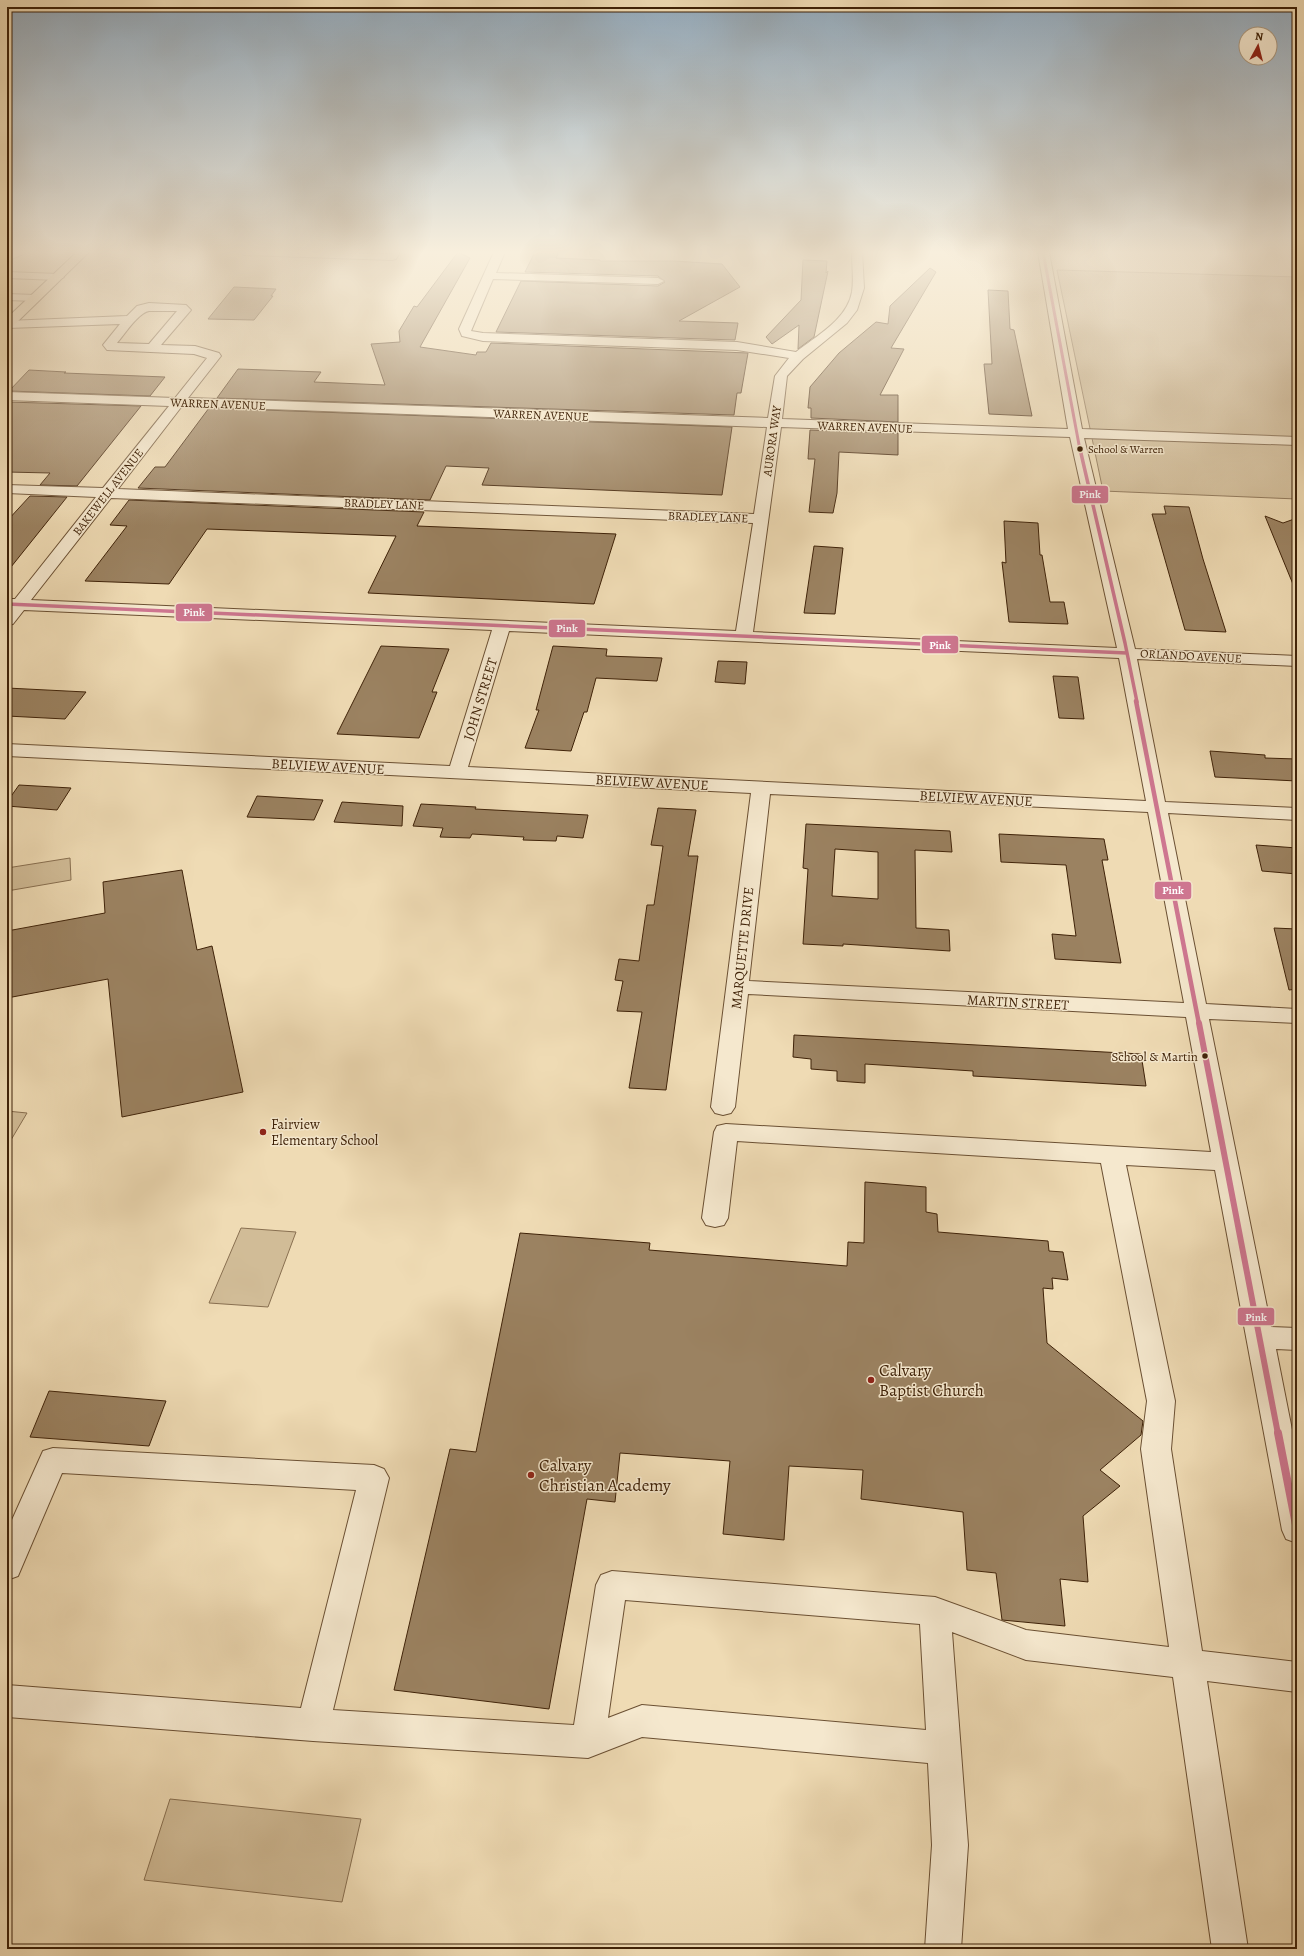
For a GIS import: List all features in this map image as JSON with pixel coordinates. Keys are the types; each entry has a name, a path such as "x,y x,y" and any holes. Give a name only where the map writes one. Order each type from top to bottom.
{"street":[{"path":"110,343 109,345 111,347 152,348 156,343"},
{"path":"660,343 736,346 799,356"},
{"name":"AURORA WAY","path":"744,636 782,376 786,367 815,343"},
{"path":"1060,343 1076,433 1127,653 1260,1337 1291,1468 1297,1530"},
{"name":"BAKEWELL AVENUE","path":"7,620 13,604 108,493 208,363 215,356 195,350 152,348"},
{"name":"WARREN AVENUE","path":"7,396 774,424 1297,441"},
{"name":"BRADLEY LANE","path":"7,489 761,519"},
{"name":"ORLANDO AVENUE","path":"13,604 1297,661"},
{"name":"JOHN STREET","path":"457,773 502,626"},
{"name":"BELVIEW AVENUE","path":"7,750 1297,814"},
{"name":"MARQUETTE DRIVE","path":"722,1107 738,987 761,788"},
{"name":"MARTIN STREET","path":"738,987 1297,1016"},
{"path":"715,1218 726,1132 1227,1162"},
{"path":"1112,1155 1161,1401 1156,1449 1230,1949"},
{"path":"1260,1337 1297,1339"},
{"path":"7,1566 53,1460 374,1478 313,1725"},
{"path":"588,1742 612,1585 935,1611 1026,1644 1297,1677"},
{"path":"935,1611 950,1845 943,1949"},
{"path":"7,1701 313,1725 588,1742 642,1722 944,1748"}],"shaded area":[{"path":"1072,343 1297,343 1297,499 1103,491"},
{"path":"70,858 71,880 7,891 7,868"},
{"path":"7,1111 27,1113 8,1145 7,1145"},
{"path":"241,1228 296,1232 268,1307 209,1303"},
{"path":"170,1799 361,1819 342,1902 144,1880"}],"building":[{"path":"422,343 420,347 476,355 477,352 486,352 491,343 748,353 741,393 737,393 734,415 217,398 238,369 321,372 314,382 385,385 371,344"},
{"path":"798,343 806,343 798,349"},
{"path":"851,343 894,343 891,348 904,349 880,395 898,395 898,422 811,418 811,408 808,408 810,387 839,353"},
{"path":"991,343 1017,343 1032,416 989,414 984,364 992,364"},
{"path":"29,370 165,377 150,396 9,391"},
{"path":"7,402 141,406 77,486 40,485 50,473 7,472"},
{"path":"209,408 732,427 722,495 482,485 489,468 446,466 430,500 138,488 155,467 165,467"},
{"path":"810,430 898,433 898,455 839,452 837,493 833,513 809,512 815,459 808,459"},
{"path":"30,496 67,497 7,572 7,521"},
{"path":"129,500 424,512 417,526 616,534 594,604 368,593 396,536 207,529 169,584 85,581 127,526 110,525"},
{"path":"1164,506 1189,507 1203,559 1226,632 1185,630 1152,514 1166,514"},
{"path":"1265,516 1283,523 1297,518 1297,594"},
{"path":"1004,521 1038,523 1040,555 1042,555 1050,602 1064,602 1068,624 1009,622 1002,562 1006,563"},
{"path":"814,546 843,548 835,614 804,613"},
{"path":"381,646 449,649 432,692 437,692 419,738 337,734"},
{"path":"553,646 607,649 606,656 662,658 657,681 596,678 587,712 584,712 571,751 525,748 539,710 536,710"},
{"path":"718,661 747,662 745,684 715,682"},
{"path":"1053,676 1078,677 1084,719 1059,718"},
{"path":"7,688 86,692 65,719 7,716"},
{"path":"1210,751 1265,755 1265,758 1297,759 1297,781 1215,777"},
{"path":"19,785 71,788 57,810 7,806 7,802"},
{"path":"257,796 323,800 314,820 247,817"},
{"path":"342,802 403,806 402,826 334,822"},
{"path":"421,804 476,807 475,809 588,815 583,838 557,836 556,841 523,840 524,837 472,834 470,838 440,837 443,828 413,826"},
{"path":"658,808 696,810 688,856 698,856 666,1090 629,1088 642,1012 617,1011 623,981 615,980 619,959 639,961 647,905 654,905 663,846 651,845"},
{"path":"806,824 950,831 952,852 915,850 916,928 949,930 950,951 843,944 843,946 803,944 808,869 803,868","holes":["835,849 878,852 878,899 832,896"]},
{"path":"999,834 1104,839 1108,860 1102,860 1121,963 1055,959 1052,934 1076,936 1066,865 1001,862"},
{"path":"1256,845 1297,848 1297,874 1262,871"},
{"path":"182,870 197,950 212,946 243,1092 122,1117 108,979 7,998 7,931 105,913 103,882"},
{"path":"1274,928 1297,929 1297,989 1289,990"},
{"path":"794,1035 1141,1054 1146,1086 973,1076 973,1071 865,1064 865,1083 837,1081 837,1071 811,1069 811,1059 793,1057"},
{"name":"Calvary Baptist Church","path":"865,1182 926,1187 926,1212 937,1214 938,1232 1048,1241 1049,1251 1063,1252 1068,1280 1052,1278 1053,1289 1043,1288 1047,1343 1143,1421 1141,1435 1100,1470 1120,1486 1083,1516 1088,1582 1060,1579 1065,1626 1002,1620 996,1573 967,1570 963,1512 861,1499 863,1470 789,1466 784,1540 723,1534 730,1461 620,1453 615,1502 587,1499 549,1709 394,1690 450,1449 476,1452 520,1233 650,1243 649,1250 847,1266 848,1242 864,1243"},
{"path":"49,1391 166,1401 149,1446 30,1437"}],"transit line":[{"name":"Pink","path":"1060,343 1076,433 1125,643 1297,1530"},
{"name":"Pink","path":"7,604 1127,653"}],"place":[{"name":"School & Warren","path":"1080,449"},
{"name":"School & Martin","path":"1205,1056"},
{"name":"Fairview Elementary School","path":"263,1132"},
{"name":"Calvary Baptist Church","path":"871,1380"},
{"name":"Calvary Christian Academy","path":"531,1475"}]}
